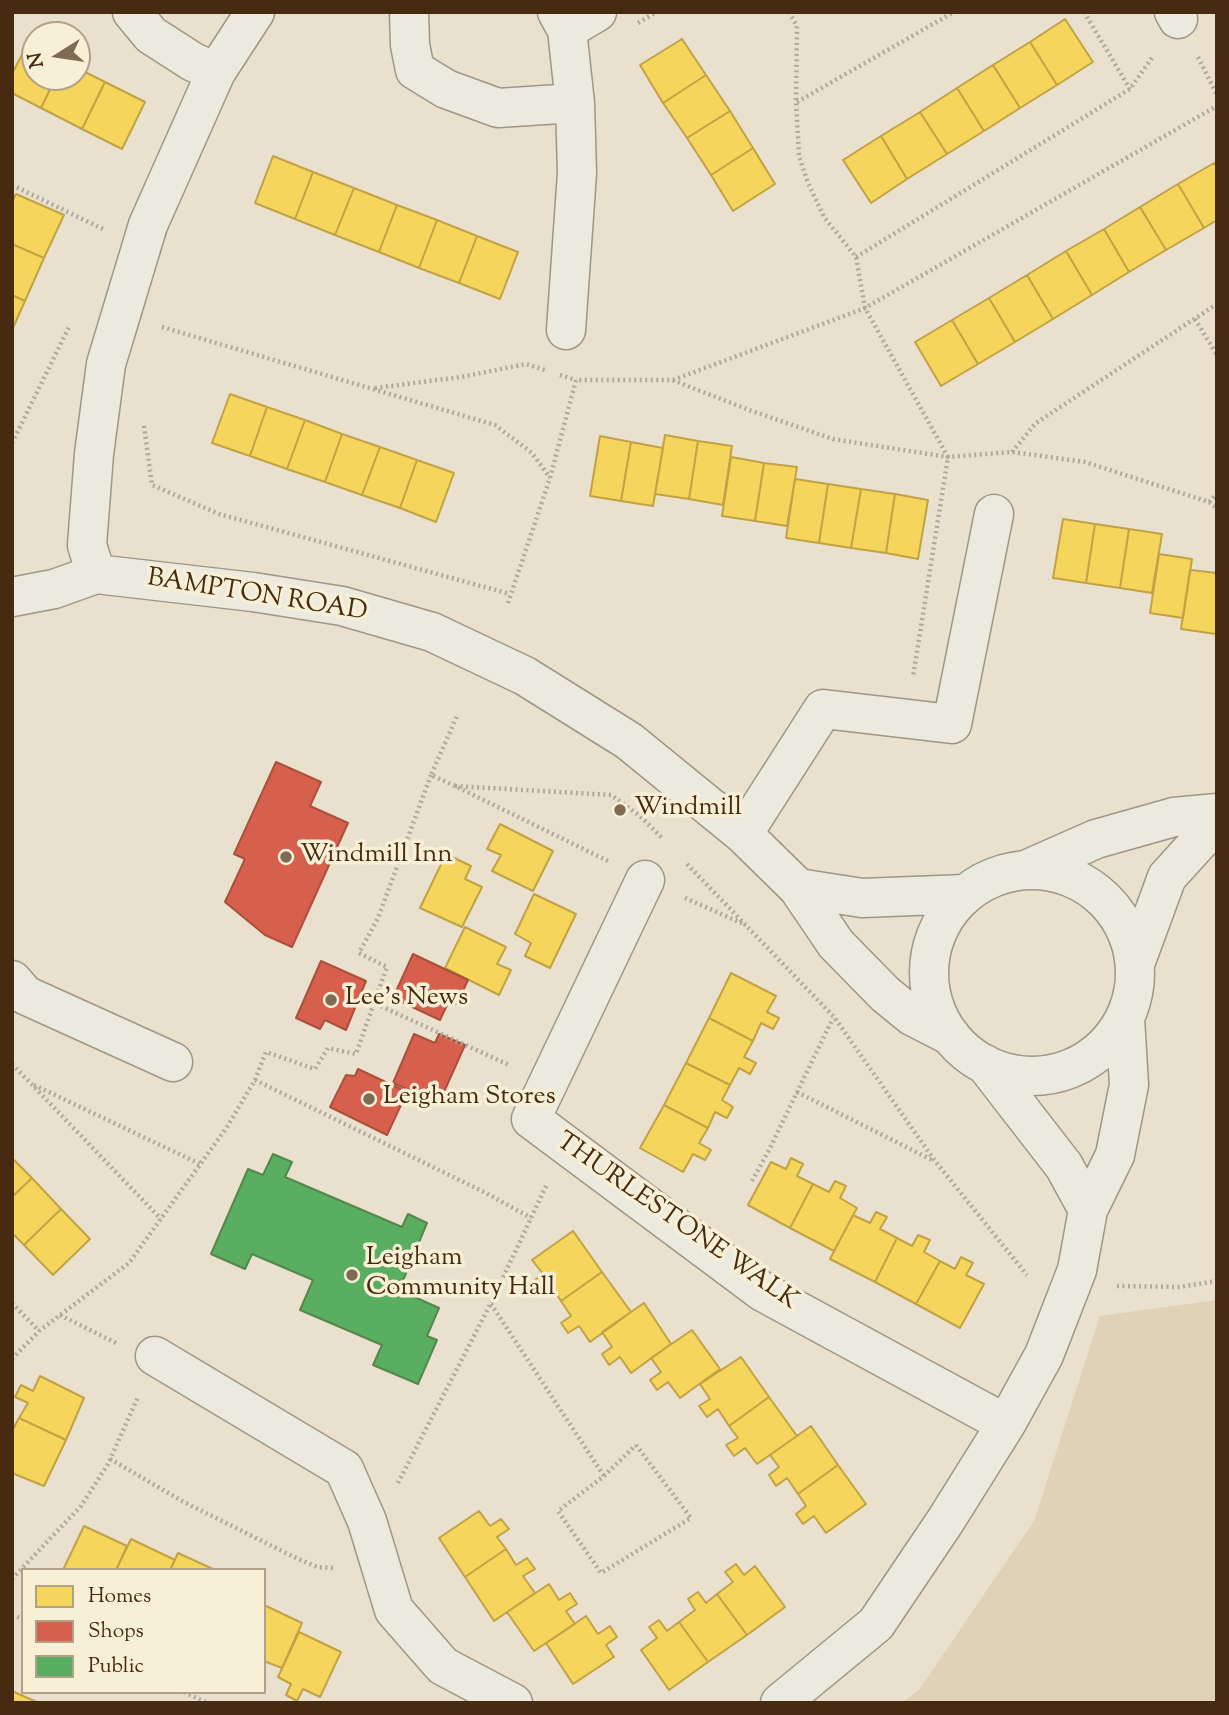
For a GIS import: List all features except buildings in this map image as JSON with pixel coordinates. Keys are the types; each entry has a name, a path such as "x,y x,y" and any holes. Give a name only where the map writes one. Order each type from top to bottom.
{"street":[{"path":"132,12 151,36 193,62 216,72"},
{"path":"96,574 87,545 94,454 106,364 148,225 216,72 255,12"},
{"path":"409,12 415,70 446,89 498,108 575,103"},
{"path":"566,330 577,173 574,18"},
{"path":"743,834 823,709 952,724 994,514"},
{"name":"BAMPTON ROAD","path":"12,597 54,589 96,574 253,592 342,606 432,632 525,676 629,741 743,834 798,888 836,944 886,994 912,1016 951,1036"},
{"path":"1028,869 1096,839 1174,817 1217,813"},
{"path":"1135,964 1167,877 1217,822"},
{"name":"BAMPTON ROAD","path":"1028,869 1061,874 1091,888 1108,903 1131,941 1135,964 1131,1000 1125,1018 1114,1036 1100,1051 1065,1071 1044,1076 1024,1076 985,1064 966,1052 951,1036 932,996 932,951 939,929 950,910 966,894 984,881 1005,873 1028,869"},
{"name":"THURLESTONE WALK","path":"645,880 531,1119 763,1292 1006,1424"},
{"name":"BAMPTON ROAD","path":"798,888 862,898 966,894"},
{"path":"12,980 25,995 173,1062"},
{"path":"780,1703 876,1624 1006,1424 1044,1355 1077,1270 1088,1210 1115,1155 1129,1085 1125,1018"},
{"path":"985,1064 1064,1166 1088,1210"},
{"path":"155,1356 344,1469 375,1547 394,1610 443,1666 513,1703"}],"path":[{"path":"789,12 797,26 796,102 799,156 808,183 824,217 856,257 865,308 948,457 906,719"},
{"path":"796,102 954,12"},
{"path":"1084,12 1130,89"},
{"path":"856,257 1130,89 1176,16"},
{"path":"1176,16 1217,95"},
{"path":"558,374 576,380 672,380 865,308 1217,106"},
{"path":"12,185 141,248"},
{"path":"1012,452 1036,423 1217,304"},
{"path":"121,315 495,425 531,453 550,478"},
{"path":"1195,318 1217,355"},
{"path":"12,443 72,320"},
{"path":"371,388 461,377 526,364 548,372"},
{"path":"508,603 550,478 576,380"},
{"path":"672,380 833,439 948,457 1012,452 1085,462 1209,502 1217,508"},
{"path":"143,418 152,485 219,514 510,594"},
{"path":"1209,502 1217,494"},
{"path":"12,1359 39,1331 129,1263 227,1127 255,1080 266,1052 315,1069 328,1048 356,1054 387,967 359,953 378,918 431,775 457,716"},
{"path":"431,775 645,880 747,925"},
{"path":"455,786 611,795 640,816 668,844"},
{"path":"686,863 834,1017 934,1161 1038,1288 1071,1284 1179,1287 1217,1281"},
{"path":"373,1003 463,1044"},
{"path":"751,1181 834,1017"},
{"path":"12,1064 160,1219"},
{"path":"255,1080 486,1193 531,1218"},
{"path":"31,1083 201,1164"},
{"path":"797,1092 934,1161"},
{"path":"110,1459 182,1501 317,1567 345,1568 375,1547 565,1145"},
{"path":"12,1303 39,1331"},
{"path":"491,1303 604,1476"},
{"path":"22,1568 81,1506 110,1459 155,1356 133,1352 60,1315"},
{"path":"636,1446 691,1518 601,1573 558,1511 604,1476 636,1446"},
{"path":"197,1701 207,1703"}],"shaded area":[{"path":"1217,1300 1217,1703 901,1703 919,1690 1034,1521 1100,1316"}],"place":[{"name":"Windmill","path":"620,810"},
{"name":"Windmill Inn","path":"286,857"},
{"name":"Lee's News","path":"331,1000"},
{"name":"Leigham Stores","path":"369,1099"},
{"name":"Leigham Community Hall","path":"352,1275"}]}
